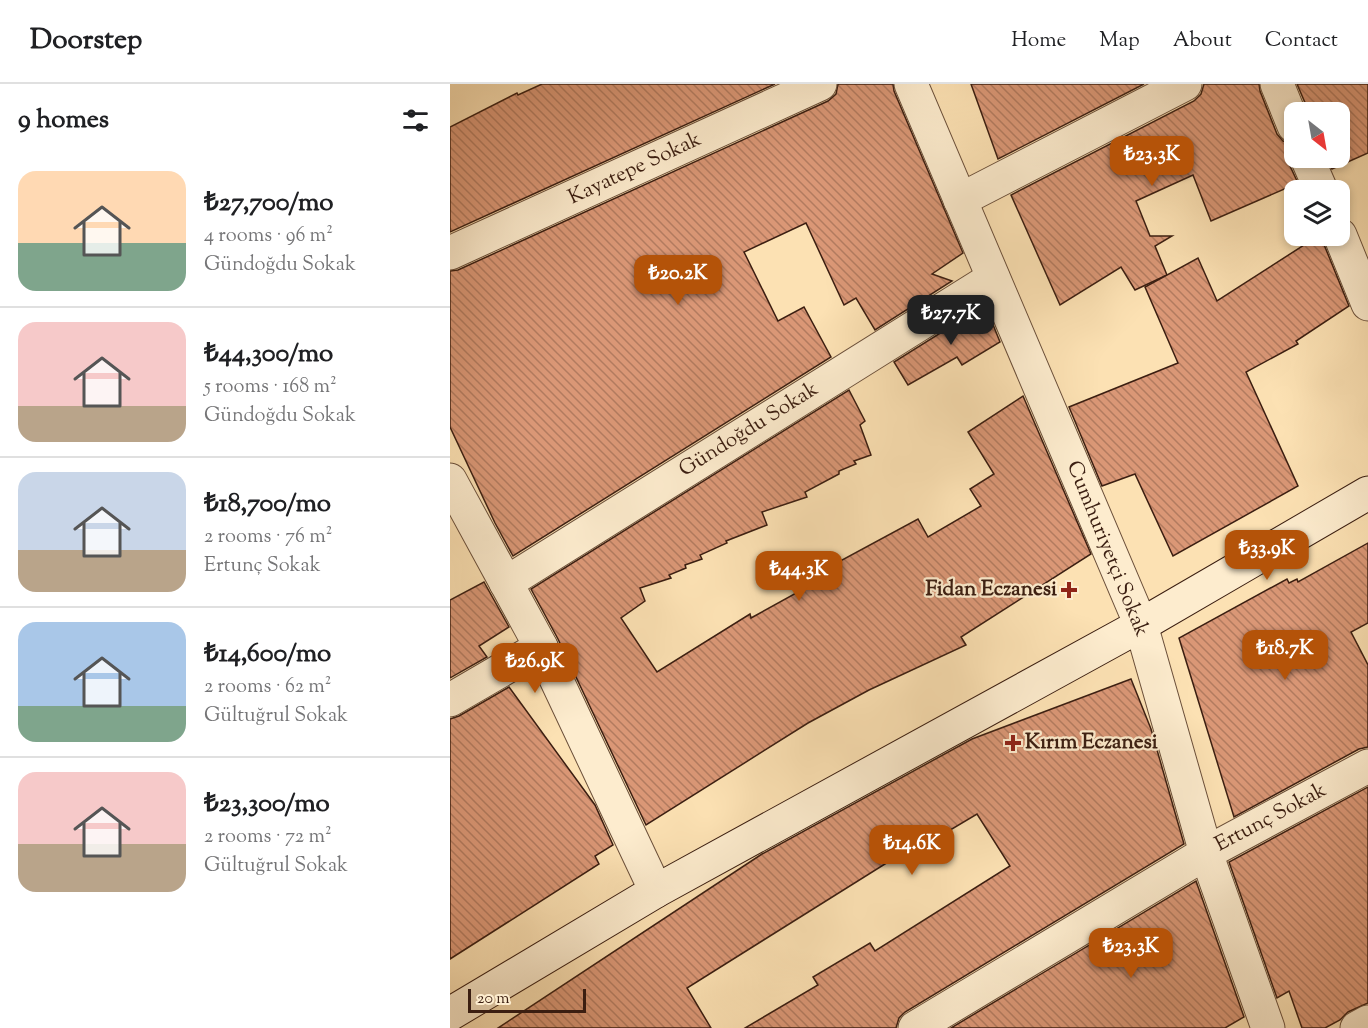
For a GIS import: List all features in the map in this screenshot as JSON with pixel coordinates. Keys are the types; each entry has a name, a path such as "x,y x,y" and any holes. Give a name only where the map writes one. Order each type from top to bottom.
{"street":[{"name":"Kayatepe Sokak","path":"450,253 820,84"},
{"name":"Cumhuriyetçi Sokak","path":"910,84 1141,625 1206,853 1268,1028"},
{"path":"960,200 1185,84"},
{"path":"1277,84 1284,102"},
{"path":"1344,246 1368,304"},
{"name":"Gündoğdu Sokak","path":"506,583 993,278"},
{"path":"450,480 542,648 656,891"},
{"path":"450,1014 656,891 1141,625 1368,493"},
{"path":"450,700 542,648"},
{"name":"Ertunç Sokak","path":"915,1028 1206,853 1368,766"},
{"path":"1357,1028 1368,1022"}],"building":[{"path":"542,84 775,84 450,232 450,127 517,93 518,95"},
{"path":"838,84 893,84 963,253 932,274 952,281 875,330 856,298 844,305 806,223 744,252 778,321 804,307 831,357 513,556 450,427 450,271 458,270 828,101 836,94"},
{"path":"971,84 1144,84 998,159"},
{"path":"1204,84 1259,84 1277,134 1284,141 1284,168 1291,168 1297,180 1284,180 1284,189 1211,221 1193,175 1136,201 1150,236 1172,236 1155,246 1167,275 1135,290 1121,267 1060,305 1011,195 1194,101 1201,94"},
{"path":"1297,84 1368,84 1368,153 1350,161 1350,102 1305,102"},
{"path":"1302,246 1325,246 1349,306 1296,341 1298,344 1246,372 1298,486 1173,556 1135,474 1102,486 1069,407 1178,363 1145,287 1198,258 1217,301"},
{"path":"985,305 1000,342 962,365 957,357 908,385 894,362"},
{"path":"849,390 865,421 860,425 871,455 854,461 856,464 839,471 839,474 805,492 807,497 762,512 767,525 726,541 727,543 700,555 702,559 685,565 686,568 669,575 671,578 640,588 645,601 621,618 657,672 750,614 751,618 809,586 805,580 918,519 928,537 981,506 970,489 994,474 968,432 1023,396 1091,554 961,637 966,645 869,690 808,723 646,825 558,639 531,589"},
{"path":"1368,543 1368,623 1351,632 1368,665 1368,747 1359,749 1234,817 1179,638 1287,579 1289,583 1297,579 1298,582"},
{"path":"484,582 509,627 479,646 487,657 450,678 450,600"},
{"path":"1131,679 1151,729 1184,844 905,1012 899,1018 896,1028 745,1028 818,985 813,977 870,943 875,951 1010,866 977,814 915,851 912,847 687,988 711,1028 498,1028 762,854 972,739"},
{"path":"509,687 595,805 613,845 595,856 599,864 450,959 450,719"},
{"path":"1368,787 1368,1003 1348,1012 1340,1020 1325,1028 1302,1028 1289,991 1277,998 1229,862"},
{"path":"1196,881 1244,1017 1225,1028 951,1028"}],"place":[{"name":"Fidan Eczanesi","path":"1069,590"},
{"name":"Kırım Eczanesi","path":"1013,743"}]}
